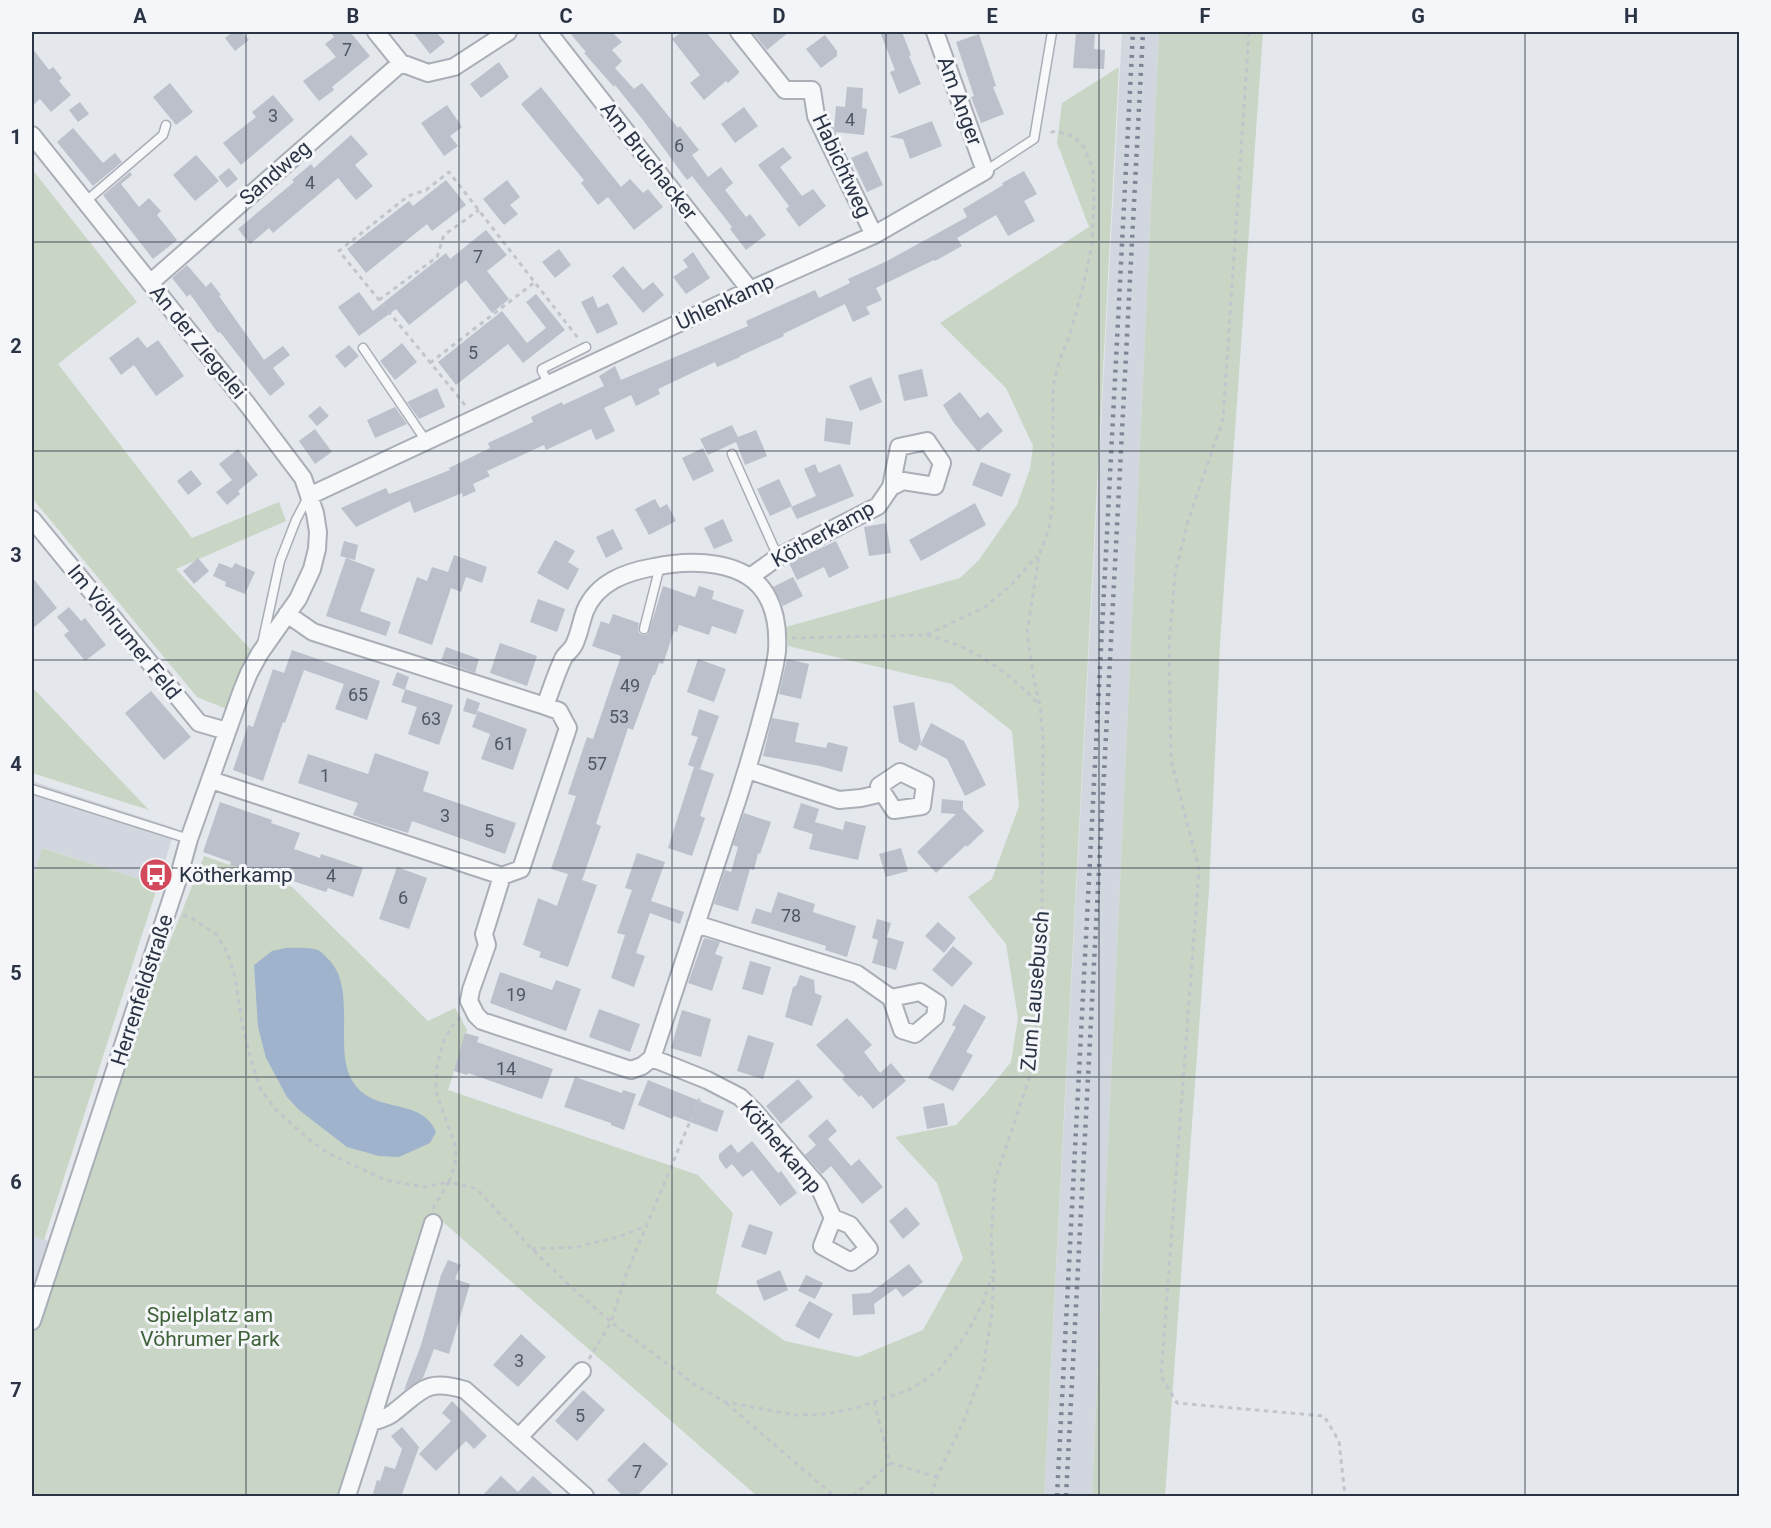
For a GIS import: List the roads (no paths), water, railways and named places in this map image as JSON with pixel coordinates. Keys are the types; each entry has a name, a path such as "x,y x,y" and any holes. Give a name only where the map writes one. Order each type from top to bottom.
{"street":[{"path":"376,32 400,63 428,73 454,67 508,32"},
{"name":"Am Bruchacker","path":"548,32 750,290"},
{"name":"Habichtweg","path":"739,32 785,90 812,90 816,116 874,235"},
{"name":"Am Anger","path":"935,32 985,171"},
{"name":"Sandweg","path":"150,283 400,63"},
{"name":"An der Ziegelei","path":"32,135 247,404 303,478 315,513 318,532 312,569"},
{"name":"Uhlenkamp","path":"309,496 750,290 874,235 985,171"},
{"name":"Kötherkamp","path":"750,577 778,557 878,506 891,487"},
{"name":"Im Vöhrumer Feld","path":"32,519 199,723 227,731"},
{"name":"Kötherkamp","path":"545,706 564,656 573,647 586,609 593,597 616,577 661,566 714,563 750,577 769,599 778,638 777,654 748,770 652,1058 707,1080 740,1097 819,1187 833,1218"},
{"name":"Herrenfeldstraße","path":"32,1321 189,839 227,731 249,673 298,598 312,569"},
{"path":"211,780 502,876 521,869 568,729 559,711 313,632 287,614"},
{"path":"748,770 839,800 883,793"},
{"path":"502,876 484,934 487,945 469,1001 482,1021 631,1070 642,1066 652,1058"},
{"path":"696,924 857,974 891,998"},
{"path":"347,1497 433,1223"},
{"path":"519,1437 582,1371"},
{"path":"371,1422 391,1415 412,1396 425,1388 448,1385 465,1390 585,1497"}],"lane":[{"name":"Uhlenkamp","path":"985,171 1034,139 1052,32"},
{"path":"85,202 163,135 166,125"},
{"path":"549,385 542,369 585,347"},
{"path":"363,348 426,441"},
{"path":"732,454 778,557"},
{"path":"260,653 280,561 296,520 309,496"},
{"path":"644,629 661,566"},
{"path":"32,789 189,839"}],"water":[{"path":"285,948 318,950 328,959 336,970 344,998 344,1046 349,1074 357,1088 368,1096 380,1102 419,1113 429,1120 436,1132 430,1143 399,1157 379,1156 347,1147 299,1110 287,1097 266,1058 258,1027 254,965 272,951"}],"railway":[{"path":"1057,1496 1133,32"},
{"path":"1066,1496 1143,32"}],"place":[{"name":"Kötherkamp","path":"156,875"}],"park label":[{"name":"Spielplatz am Vöhrumer Park","path":"210,1327"}]}
